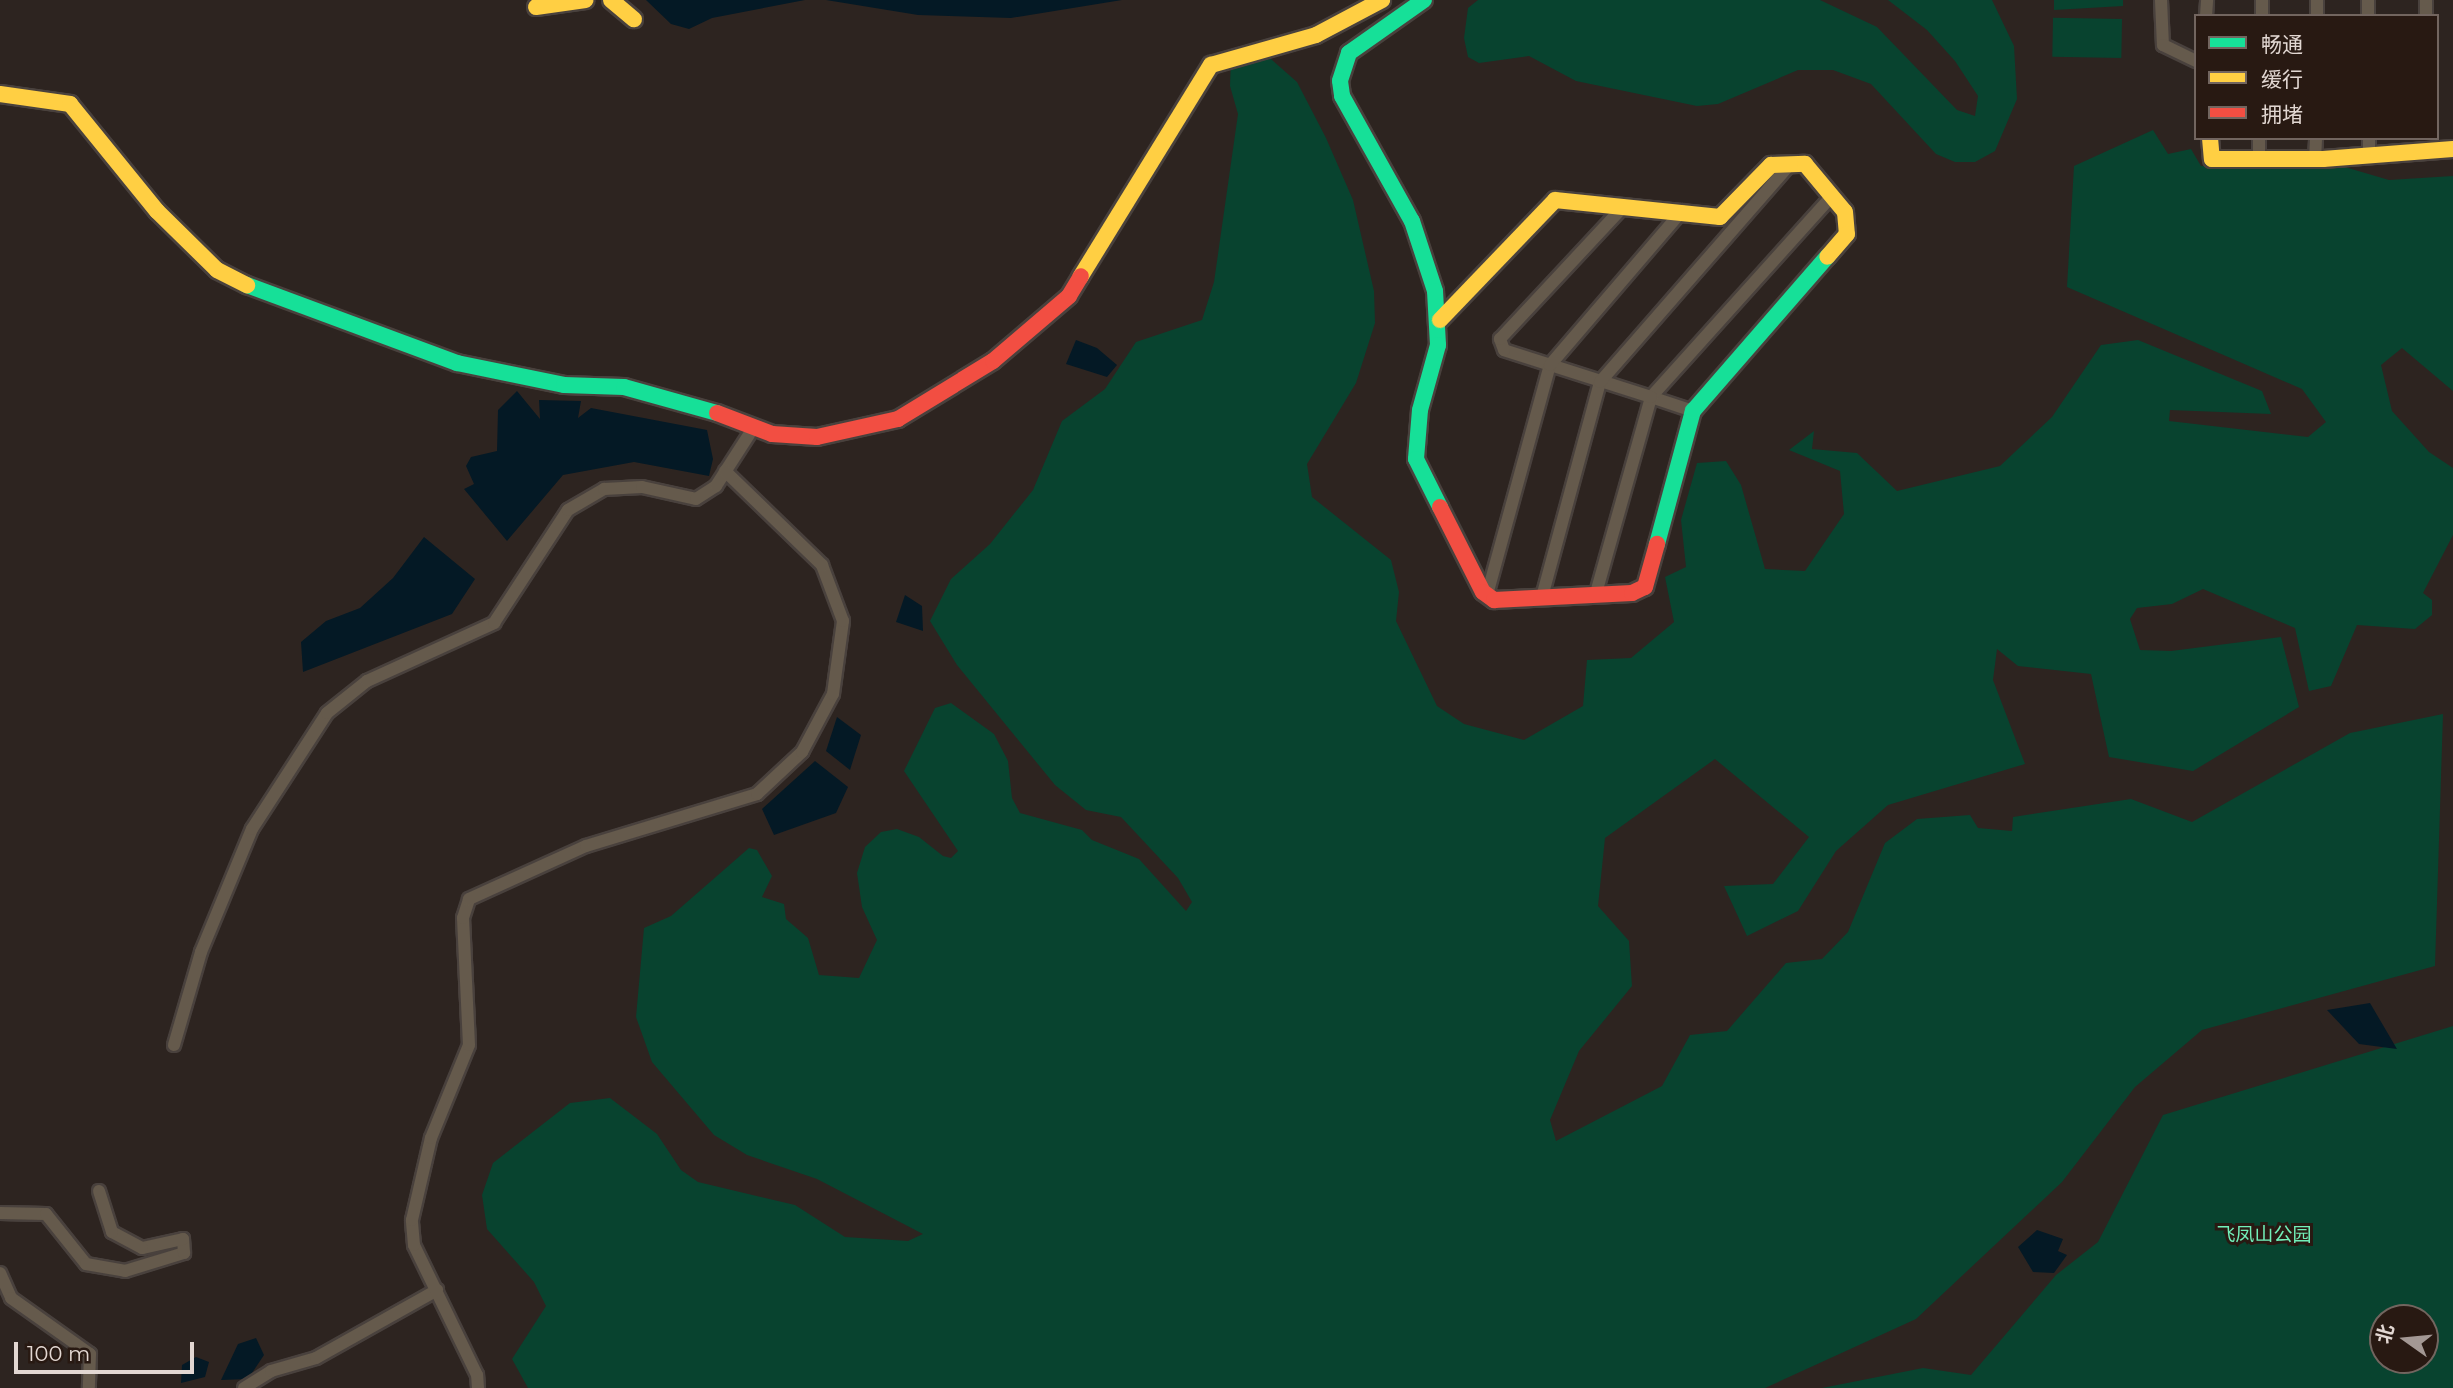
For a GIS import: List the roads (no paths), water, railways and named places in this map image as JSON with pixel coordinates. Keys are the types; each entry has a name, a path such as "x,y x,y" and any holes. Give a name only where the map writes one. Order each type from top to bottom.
{"street":[{"path":"536,7 586,0"},
{"path":"611,0 634,19"},
{"path":"0,94 70,104 167,221 217,270 264,294 457,363 564,385 624,387 679,398 772,434 817,437 898,419 993,361 1077,286 1210,65 1316,36 1382,0"},
{"path":"1424,0 1349,53 1340,81 1342,96 1412,220 1440,320 1420,410 1416,459 1487,595 1508,601 1596,593 1633,593 1645,587 1693,411 1847,234 1845,212 1805,164 1771,165 1720,217 1555,200 1440,320"},
{"path":"2161,0 2163,45 2194,60"},
{"path":"2210,140 2211,159 2315,159 2369,155 2424,144 2453,149"},
{"path":"2259,140 2259,159"},
{"path":"2315,159 2316,140"},
{"path":"2369,140 2369,155"},
{"path":"1542,597 1600,382 1791,163"},
{"path":"1596,593 1651,397 1832,195"},
{"path":"1624,206 1500,339 1504,350 1693,411"},
{"path":"1487,595 1550,365 1682,211"},
{"path":"174,1045 201,952 252,828 327,712 367,681 494,623 568,510 604,489 642,486 696,499 725,471 754,427"},
{"path":"478,1388 437,1290 414,1245 412,1220 431,1138 468,1045 463,918 469,899 586,846 757,794 802,752 833,694 843,621 822,565 725,471"},
{"path":"0,1213 46,1214 86,1265 125,1271 184,1253 183,1239 142,1248 112,1232 99,1191"},
{"path":"0,1273 10,1298 90,1354 89,1388"},
{"path":"244,1388 271,1371 316,1358 437,1290"}],"water":[{"path":"646,0 805,0 712,18 689,29 671,24"},
{"path":"826,0 1122,0 1011,18 918,15"},
{"path":"1076,340 1097,348 1117,365 1107,377 1066,364"},
{"path":"517,391 540,419 539,400 581,401 578,418 591,408 707,430 713,459 709,476 634,462 563,475 507,541 464,489 474,484 466,466 471,457 497,451 498,410"},
{"path":"424,537 475,579 452,614 303,672 301,642 326,621 360,608 393,578"},
{"path":"905,595 922,606 923,631 896,622"},
{"path":"837,717 861,735 850,770 826,751"},
{"path":"815,761 848,787 836,813 774,835 762,809"},
{"path":"2370,1003 2397,1049 2359,1044 2327,1010"},
{"path":"2037,1230 2063,1239 2058,1251 2067,1255 2054,1273 2033,1272 2018,1247"},
{"path":"256,1338 264,1355 248,1379 221,1380 238,1344"},
{"path":"196,1357 209,1362 205,1377 181,1383 182,1365"}],"park label":[{"name":"飞凤山公园","path":"2264,1235"}]}
